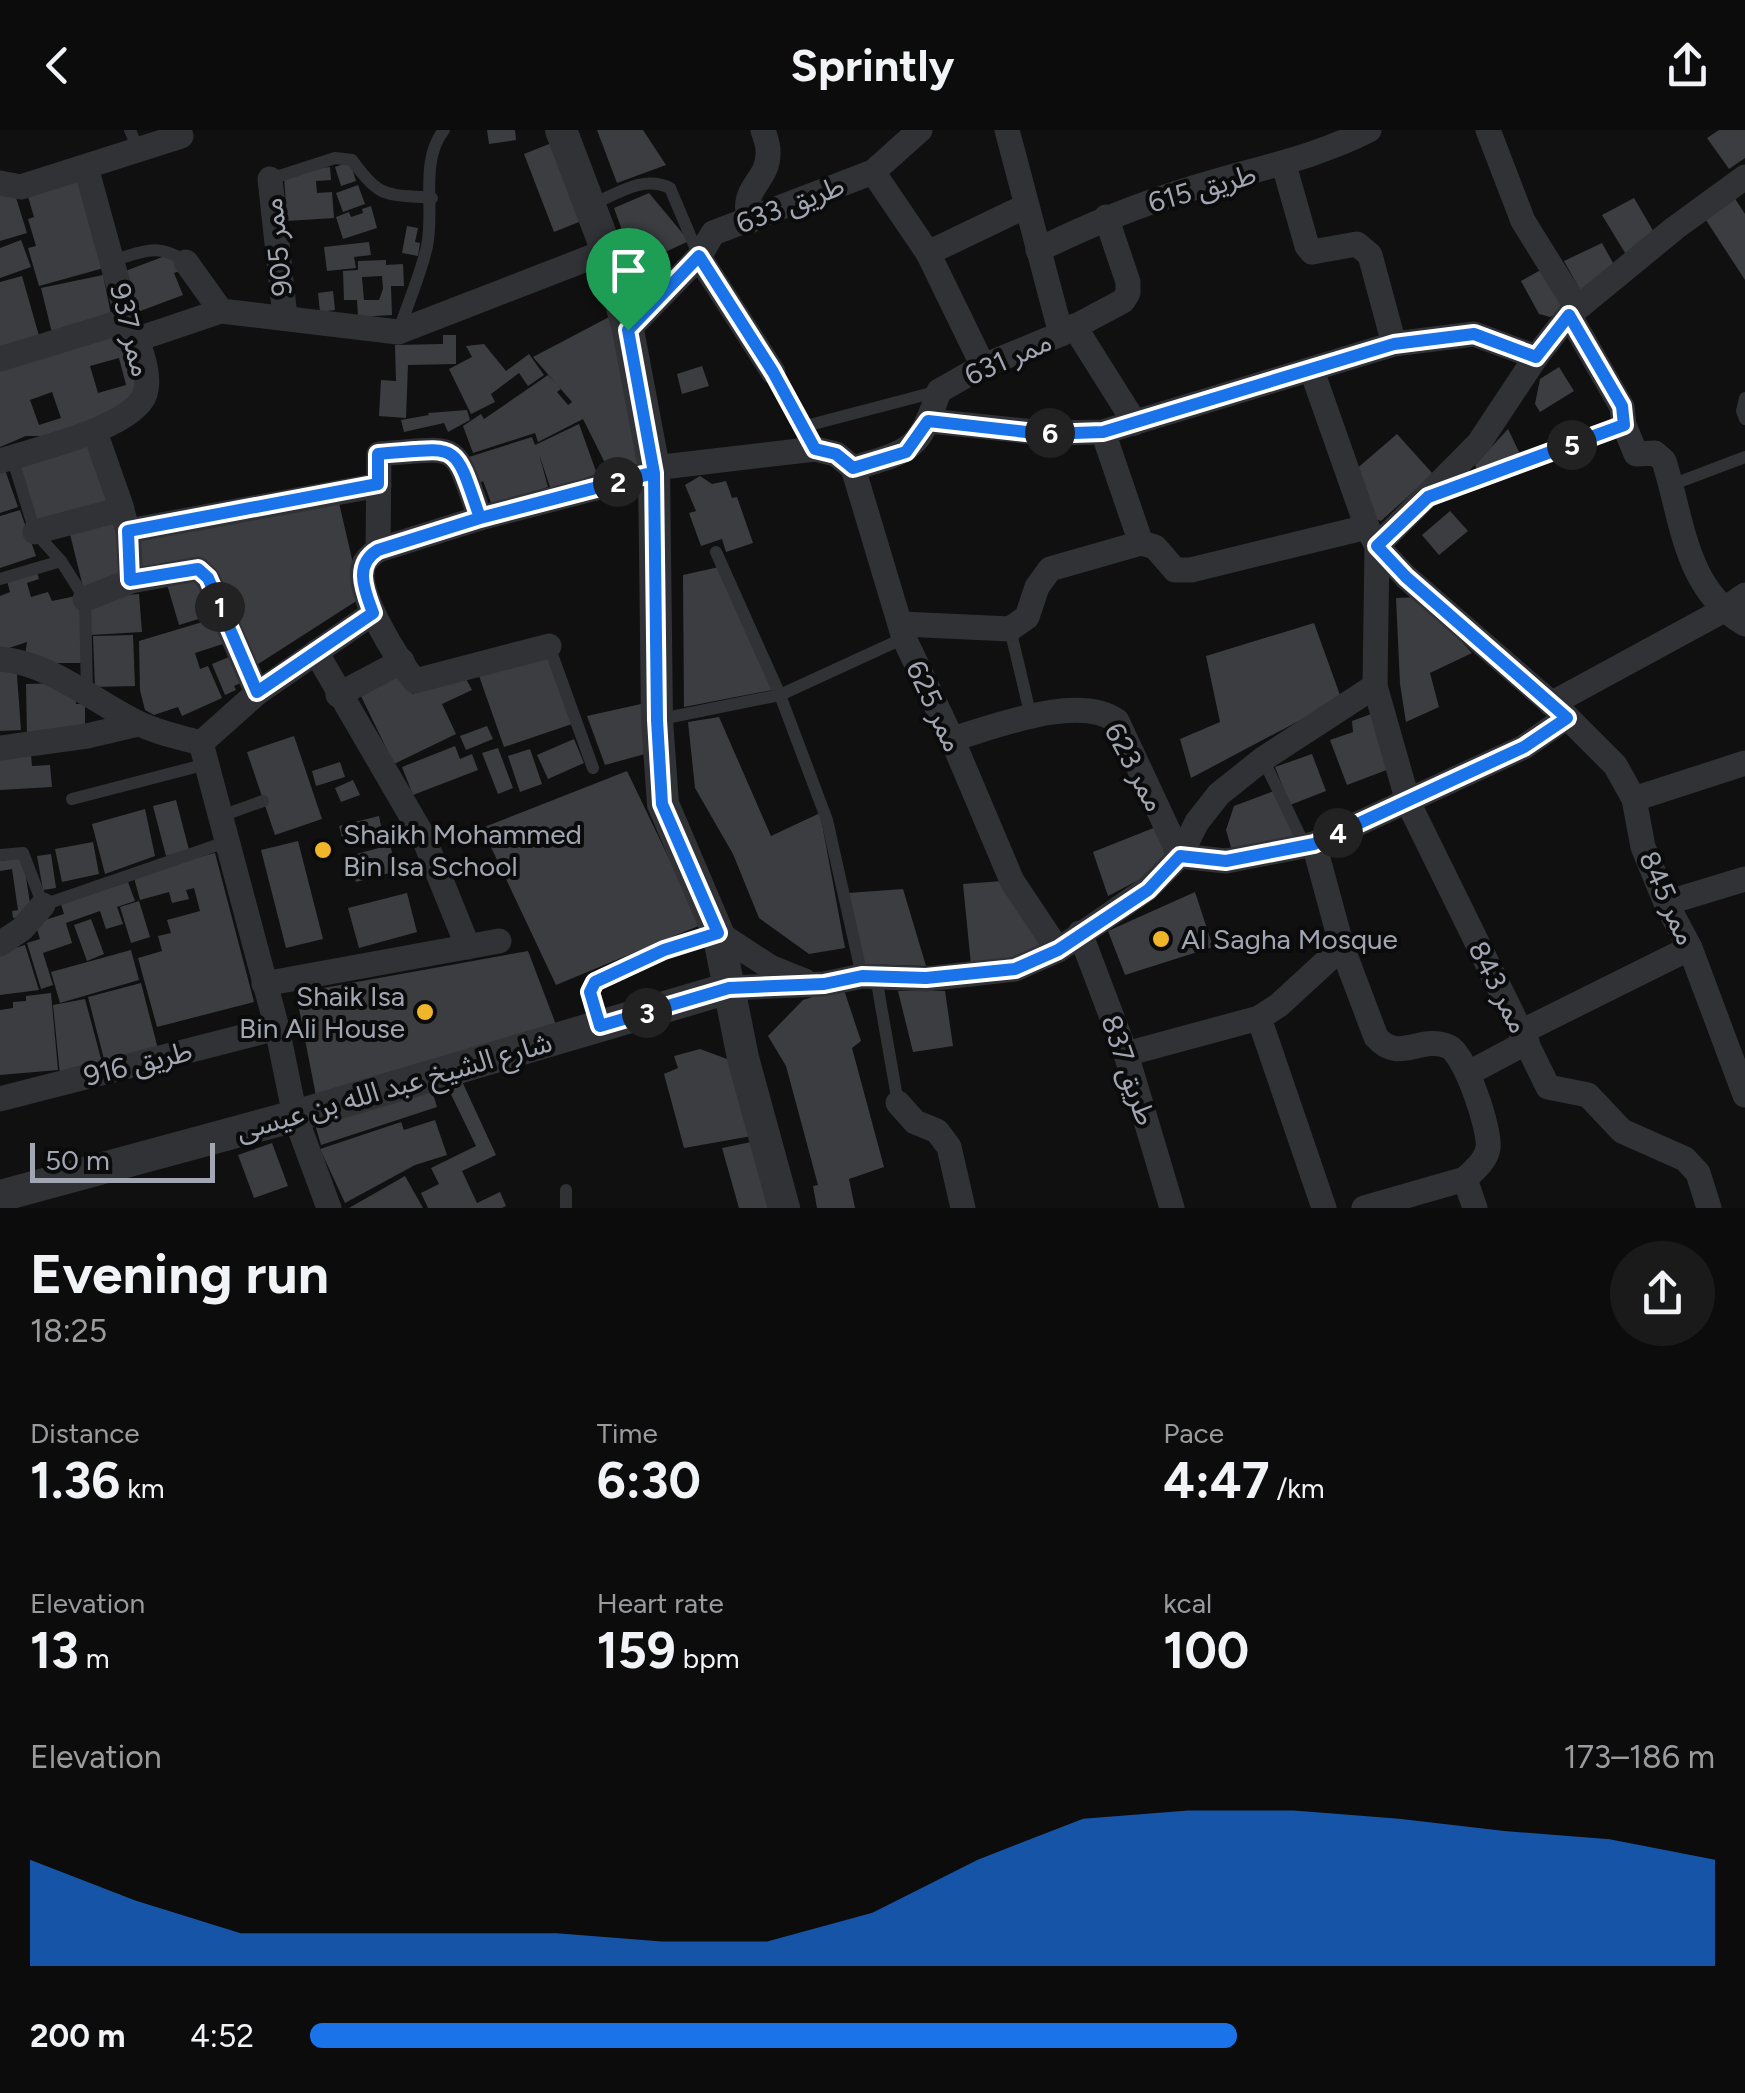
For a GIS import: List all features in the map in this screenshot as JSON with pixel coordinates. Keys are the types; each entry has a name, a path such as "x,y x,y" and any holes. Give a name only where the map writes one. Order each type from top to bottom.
{"street":[{"path":"561,130 606,251 628,330 654,470 662,804 718,933 742,1058 784,1208"},
{"path":"750,220 746,198 766,166 769,152 763,130"},
{"name":"طريق 633","path":"628,330 699,256 713,233 873,172 920,130"},
{"name":"طريق 615","path":"1038,250 1106,216 1191,188 1284,165 1369,130"},
{"path":"1009,131 1038,250 1068,330 1134,423"},
{"path":"1492,131 1523,222 1622,406 1624,425 1636,454 1655,454 1664,461 1690,560 1722,611 1745,624"},
{"path":"0,183 21,187 86,167 134,139 181,136"},
{"path":"1284,165 1306,246 1317,254 1357,244 1370,255 1394,344"},
{"name":"ممر 937","path":"6,459 95,432 144,400 147,386 86,167"},
{"path":"873,172 928,253 983,366"},
{"path":"903,631 1010,629 1026,617 1037,587 1050,569 1141,543 1155,547 1176,570 1191,570 1372,536 1428,497 1479,443 1536,357 1573,312 1674,228 1745,177"},
{"name":"ممر 905","path":"270,179 285,316"},
{"path":"928,253 1026,206"},
{"name":"ممر 631","path":"938,390 1123,302 1128,282 1106,216"},
{"name":"ممر 905","path":"0,359 221,311 398,332 606,251"},
{"path":"699,256 773,372"},
{"path":"186,262 221,311"},
{"path":"928,421 1044,434 1103,432 1394,344 1474,334 1536,357"},
{"path":"1312,370 1372,536"},
{"path":"370,559 480,518 654,470 827,450 906,452 928,421 938,390"},
{"path":"95,432 125,520 130,580"},
{"path":"1103,432 1141,543"},
{"path":"480,518 460,460 451,453 437,450 378,454 378,484 364,589 373,613 416,681 549,646"},
{"name":"ممر 625","path":"827,450 1012,881 1058,950"},
{"path":"35,532 378,484"},
{"name":"ممر 843","path":"1372,536 1375,686 1408,802 1548,1087 1588,1095 1622,1131 1685,1159 1698,1172 1709,1208"},
{"name":"ممر 845","path":"1372,536 1406,577 1615,765 1634,799 1643,846 1690,948 1745,1095"},
{"path":"84,599 130,580 198,569 208,578 257,692"},
{"path":"1180,856 1226,861 1309,845 1408,802 1524,747 1559,711 1745,595"},
{"path":"204,753 257,692 373,613"},
{"path":"316,652 423,836 468,947"},
{"path":"0,659 39,668 138,724 204,753"},
{"path":"338,694 402,662"},
{"path":"729,988 824,984 869,976 926,978 1015,969 1058,950 1148,890 1180,856 1197,822 1219,794 1263,759 1375,686"},
{"name":"ممر 623","path":"952,740 1031,716 1091,708 1105,712 1117,721 1180,856"},
{"path":"0,748 87,736 138,724"},
{"path":"204,753 277,1028 295,1116 328,1208"},
{"path":"1634,799 1745,763"},
{"path":"1309,845 1376,1037 1394,1050 1433,1044 1448,1046 1458,1053 1470,1073 1489,1146 1482,1163 1465,1179 1364,1208"},
{"path":"1666,902 1745,880"},
{"path":"0,944 22,930 43,905"},
{"path":"718,933 770,967 797,979 824,984"},
{"name":"طريق 837","path":"1080,933 1126,1054 1172,1208"},
{"path":"264,984 499,941"},
{"path":"1126,1054 1259,1018 1279,1006 1342,947"},
{"path":"1470,1073 1524,1037 1690,948"},
{"name":"شارع الشيخ عبد الله بن عيسى","path":"0,1196 295,1116 729,988"},
{"path":"1259,1018 1324,1208"},
{"name":"طريق 916","path":"0,1099 277,1028"},
{"path":"898,1103 915,1122 938,1131 949,1147 963,1208"},
{"path":"1465,1179 1475,1208"}],"lane":[{"path":"398,332 427,247 432,198 430,162 436,140 444,130"},
{"name":"ممر 905","path":"270,179 336,158 352,160 371,187 386,194 432,198"},
{"path":"590,205 642,182 670,188 699,256"},
{"path":"113,260 156,248 172,252 186,262"},
{"path":"773,372 827,450"},
{"name":"ممر 631","path":"827,450 938,390"},
{"path":"1745,398 1745,418"},
{"path":"1428,497 1624,425"},
{"path":"1671,485 1745,456"},
{"path":"6,459 35,532 61,560 84,599 88,695"},
{"path":"716,552 780,694 827,820 898,1103"},
{"path":"0,579 61,560"},
{"path":"1010,629 1031,716"},
{"path":"657,720 780,694 903,631"},
{"path":"549,646 593,768"},
{"path":"72,799 204,753"},
{"path":"1263,759 1309,845"},
{"path":"220,816 263,801"},
{"path":"0,854 23,853 43,905 226,842"},
{"path":"600,1026 590,992 595,982 664,950 718,933"},
{"path":"566,1190 566,1208"}],"building":[{"path":"487,130 515,130 516,140 489,144"},
{"path":"597,130 643,130 666,165 617,183"},
{"path":"1719,130 1745,130 1745,158 1729,169 1707,138"},
{"path":"554,142 584,220 554,232 524,154"},
{"path":"350,162 356,181 341,186 335,167"},
{"path":"330,167 331,180 316,181 317,193 332,192 334,218 287,221 284,176"},
{"path":"85,171 104,268 39,286 28,248 36,246 28,219 34,217 26,190"},
{"path":"358,185 365,204 343,212 336,193"},
{"path":"13,188 27,233 0,241 0,192"},
{"path":"649,193 689,241 635,266 614,208"},
{"path":"1734,197 1745,214 1745,280 1704,217"},
{"path":"1634,198 1658,239 1630,261 1602,215"},
{"path":"371,206 377,228 343,239 336,217 349,212 351,217"},
{"path":"407,226 418,228 418,256 402,253"},
{"path":"21,240 31,267 0,278 0,248"},
{"path":"369,242 371,255 354,257 356,268 327,271 324,247"},
{"path":"1602,243 1618,272 1584,297 1564,261"},
{"path":"173,253 180,271 174,273 183,295 135,313 120,273"},
{"path":"358,261 403,264 404,286 391,286 392,315 358,317 357,300 344,300 343,271 358,270","holes":["382,276 379,300 364,300 362,277"]},
{"path":"1546,267 1569,307 1550,317 1539,314 1521,281"},
{"path":"103,275 112,319 53,337 41,288"},
{"path":"22,276 41,343 0,354 0,282"},
{"path":"333,291 335,310 320,312 318,293"},
{"path":"611,316 640,471 613,479 583,419 538,442 535,433 473,453 463,426 481,414 484,419 548,375 557,385 533,357","holes":["561,389 572,402 568,405 557,392"]},
{"path":"127,328 139,396 60,436 26,436 0,447 0,369","holes":["119,358 126,385 98,393 90,366","52,392 61,418 39,425 30,400"]},
{"path":"443,335 456,335 456,364 408,365 406,418 379,416 381,380 396,381 395,345 443,344"},
{"path":"484,344 506,371 529,354 544,375 528,386 519,373 491,394 495,402 471,414 449,369 472,357 466,346"},
{"path":"702,366 709,386 682,394 677,374"},
{"path":"1559,367 1574,391 1540,412 1535,404 1540,379"},
{"path":"467,410 470,420 448,432 444,423 404,432 401,420 428,413"},
{"path":"579,424 597,474 551,490 539,454 548,487 492,505 483,481 471,489 469,457 532,437 535,445"},
{"path":"1508,429 1520,454 1478,473 1475,465"},
{"path":"1397,434 1433,474 1381,521 1369,517 1354,471"},
{"path":"88,437 108,505 37,526 17,458"},
{"path":"3,464 18,507 0,513 0,465"},
{"path":"700,476 712,484 726,481 732,498 737,497 753,543 726,552 722,539 701,546 689,513 696,511 685,485"},
{"path":"337,494 361,598 252,668 204,565 138,576 131,542"},
{"path":"20,510 36,556 0,568 0,516"},
{"path":"1450,511 1468,531 1439,555 1422,535"},
{"path":"114,516 122,577 83,587 68,526"},
{"path":"719,567 772,690 684,707 683,575"},
{"path":"37,572 39,579 27,583 31,597 48,592 52,601 81,595 81,663 38,663 25,655 27,642 0,651 0,596 10,592 7,581"},
{"path":"198,573 218,613 179,625 166,581"},
{"path":"139,594 142,632 91,635 88,599"},
{"path":"1421,597 1472,653 1430,673 1439,707 1406,722 1396,598"},
{"path":"219,617 229,642 195,653 200,669 208,666 222,698 182,716 178,707 154,715 145,710 140,690 139,641"},
{"path":"1314,623 1340,695 1191,778 1180,739 1220,722 1206,656"},
{"path":"133,635 135,686 95,687 93,636"},
{"path":"547,650 572,724 504,747 478,673"},
{"path":"234,655 245,681 225,695 212,664"},
{"path":"16,662 21,730 0,731 0,663"},
{"path":"402,671 413,694 451,675 465,677 472,690 442,704 456,734 394,764 359,692"},
{"path":"63,683 64,695 75,695 76,704 85,704 85,733 27,738 26,684"},
{"path":"641,704 645,754 605,765 587,716"},
{"path":"1371,714 1392,768 1347,785 1330,740 1353,732 1352,721"},
{"path":"719,717 771,836 820,813 845,948 809,954 759,918 733,854 695,788 688,722"},
{"path":"487,726 493,739 466,750 460,736"},
{"path":"294,736 322,819 275,835 247,752"},
{"path":"574,739 584,763 548,779 537,755"},
{"path":"455,746 460,759 472,754 478,770 413,795 402,767"},
{"path":"498,748 513,788 498,794 482,753"},
{"path":"530,749 542,784 520,792 508,756"},
{"path":"1312,754 1326,791 1290,805 1275,767"},
{"path":"31,755 32,766 50,765 52,787 0,790 0,758"},
{"path":"340,762 345,777 316,786 312,771"},
{"path":"627,771 701,925 556,985 482,828"},
{"path":"353,780 360,795 341,802 335,788"},
{"path":"1277,790 1301,844 1233,854 1226,830 1234,806"},
{"path":"176,800 189,850 166,856 153,806"},
{"path":"145,809 155,856 105,874 92,824"},
{"path":"379,816 383,836 344,845 339,826"},
{"path":"1156,827 1165,854 1162,868 1108,896 1093,852"},
{"path":"298,841 323,939 286,948 261,850"},
{"path":"93,842 99,874 62,882 55,849"},
{"path":"390,845 397,871 356,882 349,856"},
{"path":"215,853 254,1002 157,1027 138,958 162,951 158,936 171,933 167,920 200,911 194,888 186,890 189,899 172,903 169,892 140,900 133,874"},
{"path":"51,854 56,888 43,890 37,856"},
{"path":"23,858 32,916 13,918 12,911 18,910 12,869 0,871 0,861"},
{"path":"1002,881 1050,942 1032,960 971,965 963,884"},
{"path":"128,882 135,901 117,907 123,924 106,929 100,911 66,923 72,943 43,953 53,985 41,989 27,943 40,939 35,923 64,914 61,904"},
{"path":"903,889 926,966 862,964 848,893"},
{"name":"Al Sagha Mosque","path":"1195,892 1213,947 1125,975 1108,931"},
{"path":"407,893 417,932 359,948 348,908"},
{"path":"139,901 150,937 131,943 120,907"},
{"path":"91,919 104,954 87,961 74,925"},
{"path":"25,945 39,990 0,995 0,953"},
{"path":"131,950 139,980 60,1003 51,972"},
{"name":"Shaik Isa Bin Ali House","path":"528,951 558,1030 316,1096 296,993"},
{"path":"141,983 158,1049 105,1063 88,997"},
{"path":"843,987 861,1041 852,1048 884,1167 849,1179 855,1208 817,1208 813,1186 818,1185 786,1066 768,1036 803,1000"},
{"path":"898,991 945,991 953,1046 913,1052"},
{"path":"51,993 58,1070 0,1075 0,1010 13,1008 13,1002 26,1001 26,996"},
{"path":"85,999 103,1066 60,1075 53,1005"},
{"path":"700,1049 727,1059 752,1136 684,1148 664,1074 678,1068 674,1056"},
{"path":"460,1077 496,1155 462,1171 477,1203 500,1192 506,1206 502,1208 428,1208 421,1193 439,1184 431,1168 476,1146 446,1084"},
{"path":"430,1084 437,1107 321,1145 314,1121"},
{"path":"435,1120 447,1155 415,1165 345,1203 320,1149 401,1122 404,1130"},
{"path":"751,1142 773,1208 739,1208 722,1148"},
{"path":"272,1143 288,1186 254,1198 238,1155"},
{"path":"405,1176 423,1208 349,1208"}],"place":[{"name":"Shaikh Mohammed Bin Isa School","path":"323,850"},
{"name":"Al Sagha Mosque","path":"1161,939"},
{"name":"Shaik Isa Bin Ali House","path":"425,1012"}],"route":[{"path":"628,330 654,473 480,518 378,550 362,568 364,589 373,613 257,692 208,578 198,569 130,580 128,531 378,484 378,454 437,450 451,453 460,460 480,518 643,475 654,473 662,804 718,933 664,950 599,978 590,992 600,1026 729,988 824,984 862,976 926,978 1015,969 1058,950 1148,890 1180,856 1226,861 1314,844 1524,747 1567,718 1406,577 1377,546 1428,497 1624,425 1622,406 1569,315 1536,357 1474,334 1394,344 1103,432 1044,434 928,421 906,452 853,468 836,454 815,449 773,372 699,256 628,330"}]}
